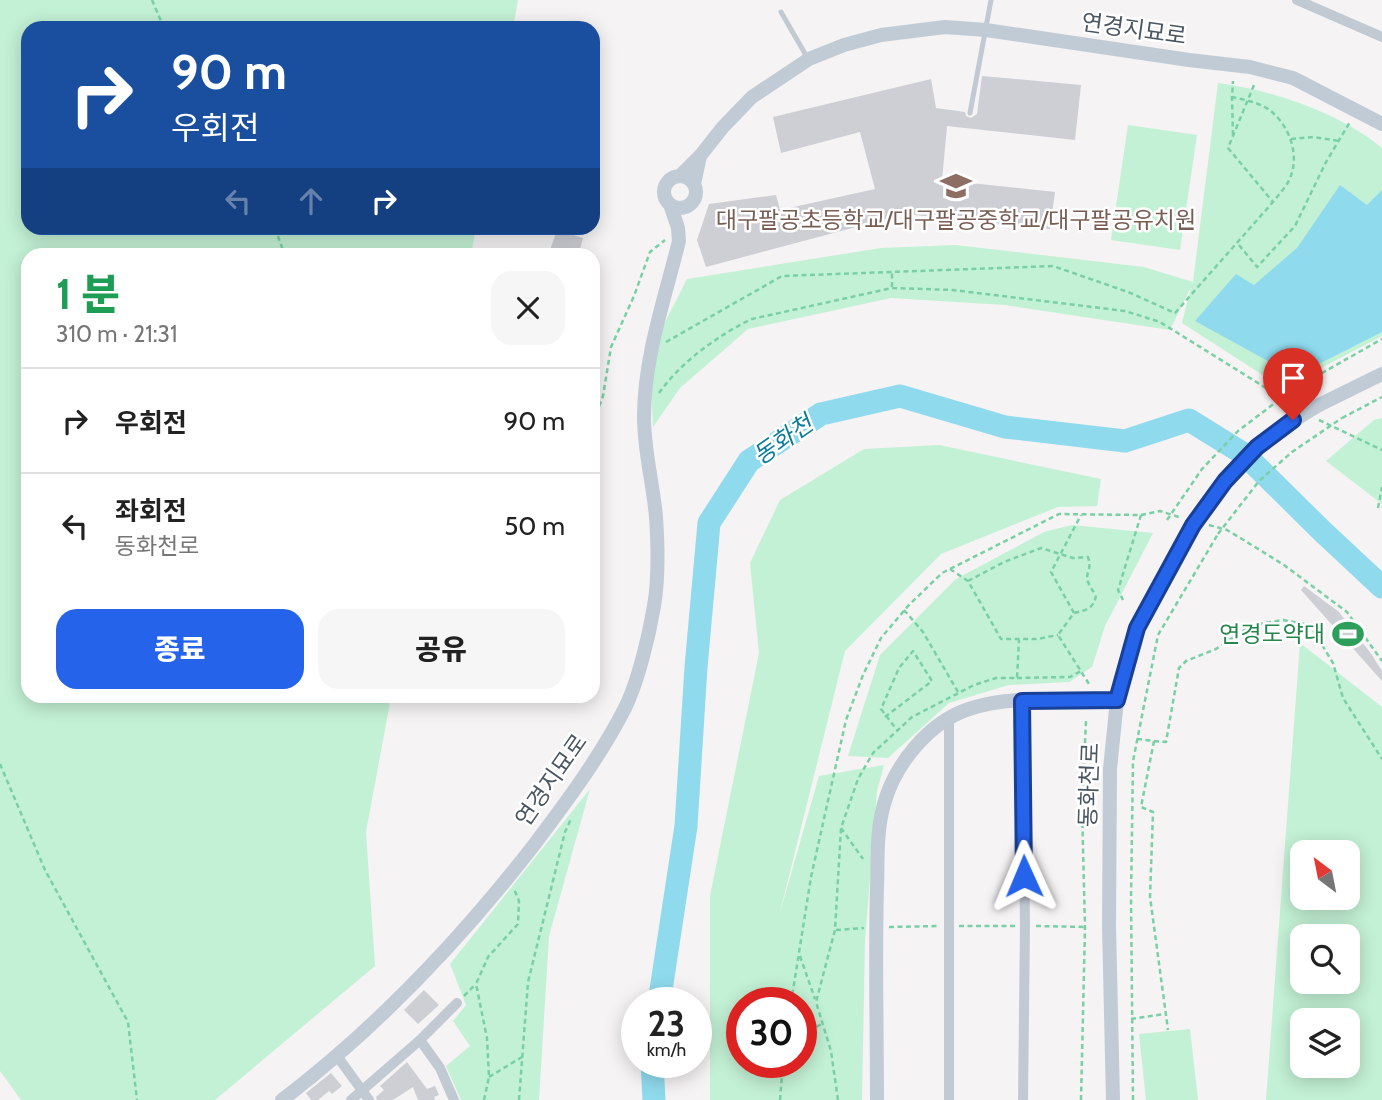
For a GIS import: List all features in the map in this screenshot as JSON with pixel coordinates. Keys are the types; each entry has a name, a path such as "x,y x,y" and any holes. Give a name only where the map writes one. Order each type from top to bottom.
{"street":[{"path":"1297,0 1382,37"},
{"name":"연경지묘로","path":"681,175 752,97 809,60 844,45 881,36 945,27 986,30 1250,67 1293,78 1382,124"},
{"path":"673,233 686,207 694,200 694,184 700,156"},
{"path":"673,233 670,204 664,196 665,186 671,178 681,175 694,184"},
{"path":"670,204 686,207"},
{"name":"연경지묘로","path":"282,1100 337,1056 412,988 509,877 572,795 626,706 654,606 657,571 656,516 645,444 644,414 651,350 679,241 673,233"},
{"name":"동화천로","path":"1113,1100 1109,926 1110,782 1117,700 1137,628 1193,522 1225,481 1257,447 1293,420 1318,412 1382,374"},
{"path":"877,1100 878,826 893,779 906,757 948,719 967,709 990,703 1022,701 1117,700"},
{"path":"1022,701 1025,925 1023,1100"},
{"path":"948,719 949,1100"},
{"path":"351,1100 366,1095 457,1003"},
{"path":"420,1040 440,1068 454,1100"},
{"path":"337,1056 366,1095"}],"lane":[{"path":"970,113 991,0"},
{"path":"781,12 809,60"}],"path":[{"path":"152,0 161,21"},
{"path":"1233,81 1234,138"},
{"path":"1254,85 1228,148 1273,202"},
{"path":"651,350 782,275 1053,266 1128,292 1175,313 1273,202 1288,182 1294,163 1291,139 1272,112 1249,101 1232,97"},
{"path":"1238,244 1257,268 1295,226 1326,162 1350,122"},
{"path":"1291,139 1313,137 1339,141"},
{"path":"600,404 611,347 650,253 673,233"},
{"path":"892,273 892,288"},
{"path":"644,414 669,379 731,329 751,319 892,288 953,290 1125,311 1160,323 1295,405"},
{"path":"1167,520 1202,469 1238,432 1292,390 1382,339"},
{"path":"1133,1100 1133,775 1158,635 1218,534 1259,481 1292,452 1342,418 1382,397"},
{"path":"1318,412 1382,450"},
{"path":"1378,508 1382,487"},
{"path":"794,987 811,877 846,720 881,638 904,610 942,573 1059,513 1141,515 1160,511 1227,530 1284,565 1348,612 1382,661"},
{"path":"1074,612 1051,572 1081,515"},
{"path":"1123,600 1118,590 1119,582 1141,515"},
{"path":"950,569 968,581 1001,639 1037,639 1058,635 1074,612 1089,609 1095,602 1096,595 1087,584 1086,576 1090,563 1088,557 1073,558 1041,548 1004,562 968,581"},
{"path":"904,610 923,632 958,692"},
{"path":"1138,739 1166,742 1179,668 1186,661 1216,649 1252,625 1283,620 1310,625 1334,663 1343,698 1382,760"},
{"path":"1058,635 1089,684"},
{"path":"885,717 932,681 913,651 899,668 881,709 885,717 897,730"},
{"path":"1017,678 1070,677 1081,671"},
{"path":"1081,1100 1085,927 1082,810 1086,721"},
{"path":"1154,741 1141,807 1153,812 1150,897 1168,1030"},
{"path":"0,764 45,870 128,1022 137,1100"},
{"path":"519,1100 528,982 565,832 573,812"},
{"path":"841,828 863,859"},
{"path":"457,1003 476,984 488,957 518,924 519,901 512,883"},
{"path":"1025,925 1085,927"},
{"path":"835,930 876,927"},
{"path":"799,953 811,987"},
{"path":"476,984 487,1038 489,1077 484,1100"},
{"path":"1131,1019 1165,1014"},
{"path":"817,1027 823,1023"},
{"path":"489,1077 523,1057"},
{"path":"780,1100 782,1078"}],"green space":[{"path":"0,0 518,0 514,21 21,21 21,235 475,235 472,248 21,248 21,703 390,703 366,832 375,966 215,1100 21,1100 0,1071"},
{"path":"1218,83 1261,91 1305,105 1347,124 1382,148 1382,336 1283,388 1182,323 1191,287 1170,330 1005,305 891,298 748,329 680,388 653,427 651,385 660,332 687,279 881,248 956,245 1144,267 1193,282"},
{"path":"1128,125 1197,135 1180,250 1111,240"},
{"path":"1382,418 1382,504 1326,461 1374,420"},
{"path":"939,445 1101,479 1097,506 1058,507 941,554 845,651 779,916 819,776 884,765 877,791 865,940 862,1100 710,1100 710,896 759,653 750,563 780,500 864,449"},
{"path":"1072,525 1153,533 1105,626 1092,667 1069,682 1009,685 949,703 888,758 848,756 880,655 956,579 1044,532"},
{"path":"1300,643 1382,707 1382,1100 1266,1100"},
{"path":"590,789 549,936 539,1100 461,1100 446,1066 470,1046 453,1021 466,1005 450,964"},
{"path":"1190,1029 1198,1100 1146,1100 1139,1034"}],"water":[{"path":"1340,185 1367,205 1382,190 1382,332 1295,376 1195,321 1236,274 1254,285 1297,248"}],"building":[{"name":"대구팔공초등학교/대구팔공중학교/대구팔공유치원","path":"982,76 1081,85 1075,140 947,126 942,180 1055,192 1050,229 905,214 706,267 697,240 709,204 776,195 780,210 875,189 860,132 781,153 773,117 931,79 936,108 965,112 966,116 971,118 977,114"},
{"path":"555,235 583,238 580,248 551,248"},
{"name":"연경도약대","path":"1304,586 1339,612 1382,671 1382,681 1301,590"},
{"path":"424,990 439,1005 418,1024 404,1010"},
{"path":"407,1062 427,1089 435,1086 439,1095 434,1097 435,1100 418,1100 413,1087 393,1100 377,1100 376,1097 384,1090 380,1086"},
{"path":"331,1073 342,1086 332,1094 329,1091 318,1100 311,1100 306,1093"}],"waterway":[{"name":"동화천","path":"661,987 686,826 709,523 749,461 821,414 900,396 1005,427 1125,441 1189,420 1244,454 1382,587"},
{"name":"동화천","path":"653,1078 654,1100"}],"place":[{"name":"대구팔공초등학교/대구팔공중학교/대구팔공유치원","path":"956,186"},
{"name":"연경도약대","path":"1348,634"}],"route":[{"path":"1024,876 1022,701 1117,700 1137,628 1193,525 1225,481 1257,447 1293,420"}]}
